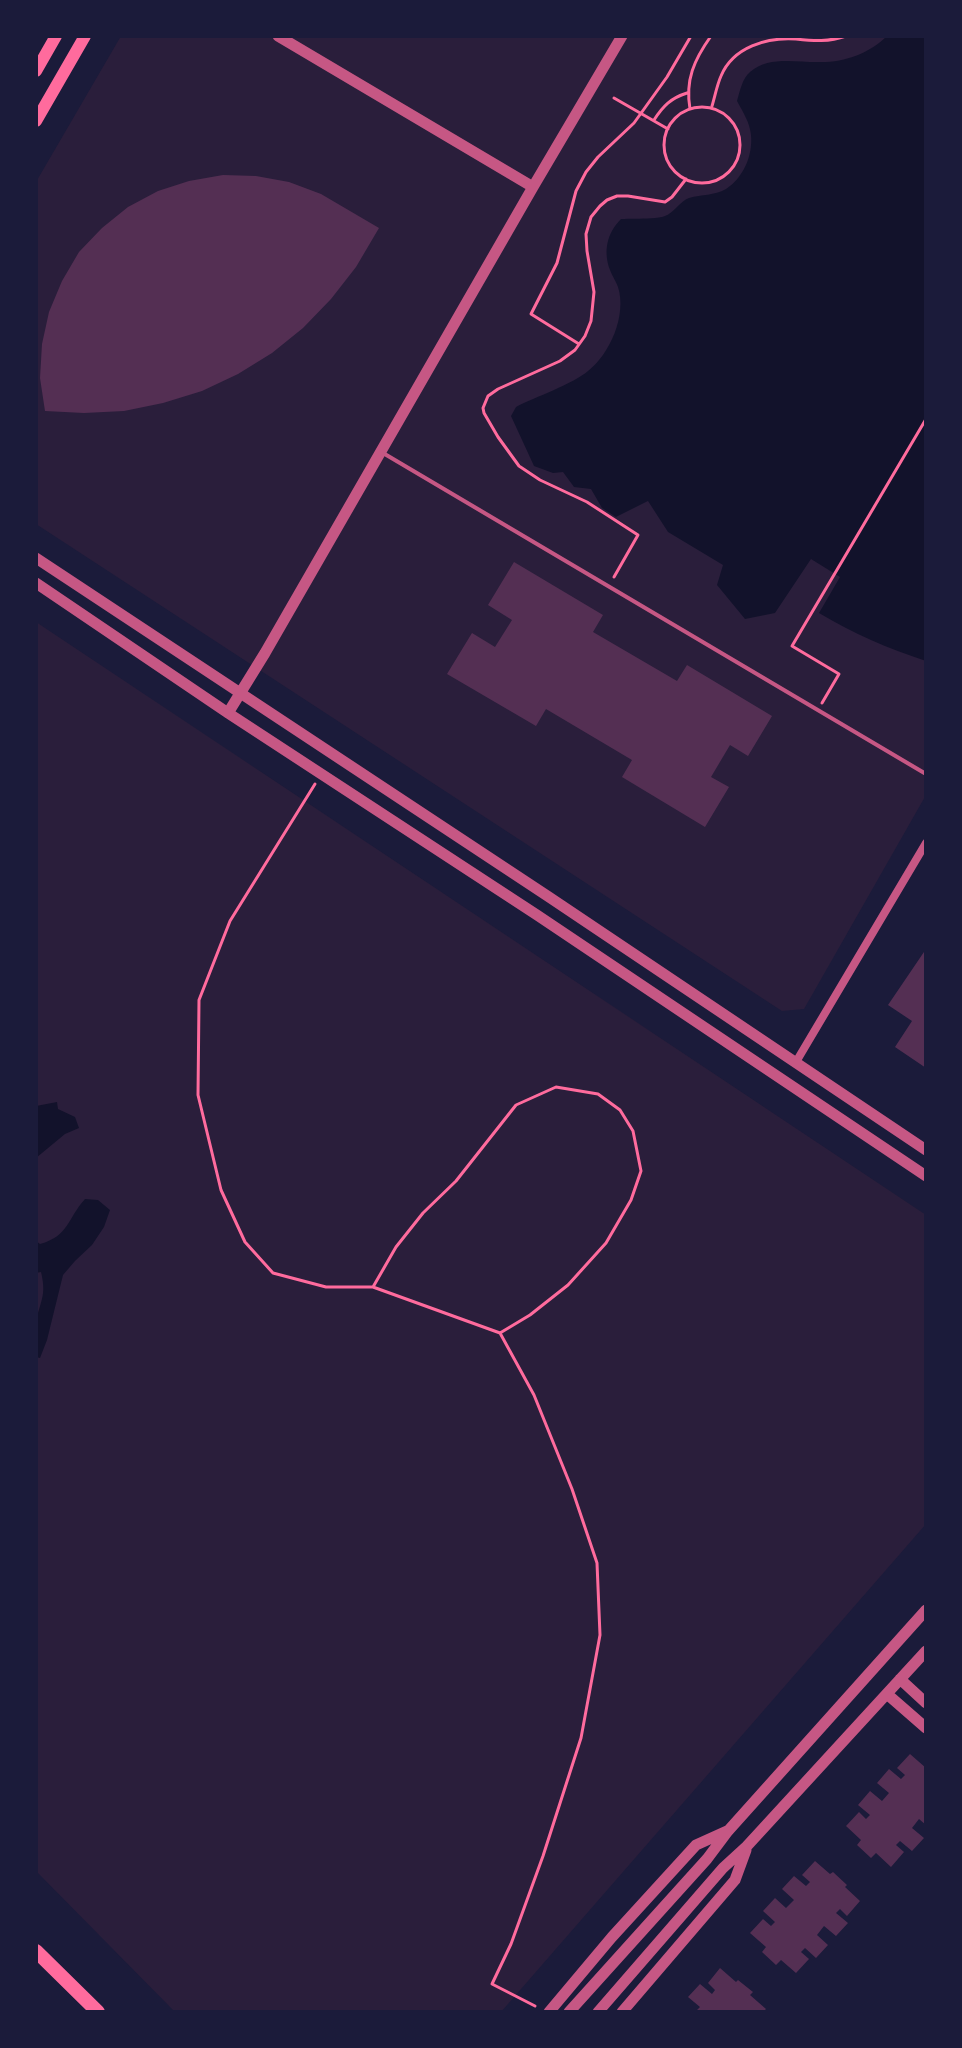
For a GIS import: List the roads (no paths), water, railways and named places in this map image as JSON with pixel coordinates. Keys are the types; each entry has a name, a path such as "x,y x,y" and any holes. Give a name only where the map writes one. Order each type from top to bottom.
{"highway":[{"path":"36,1951 98,2012"}],"main road":[{"path":"36,71 56,36"},
{"path":"36,121 85,36"}],"street":[{"path":"278,36 533,187"},
{"path":"228,713 622,36"},
{"path":"36,558 926,1150"},
{"path":"36,583 926,1176"},
{"path":"796,1062 926,843"},
{"path":"569,2012 926,1610"},
{"path":"598,2012 723,1868 747,1846 926,1651"},
{"path":"900,1679 926,1703"},
{"path":"887,1694 926,1728"},
{"path":"548,2012 696,1845 728,1831"},
{"path":"622,2012 735,1880 747,1846"}],"lane":[{"path":"381,452 926,774"}]}
